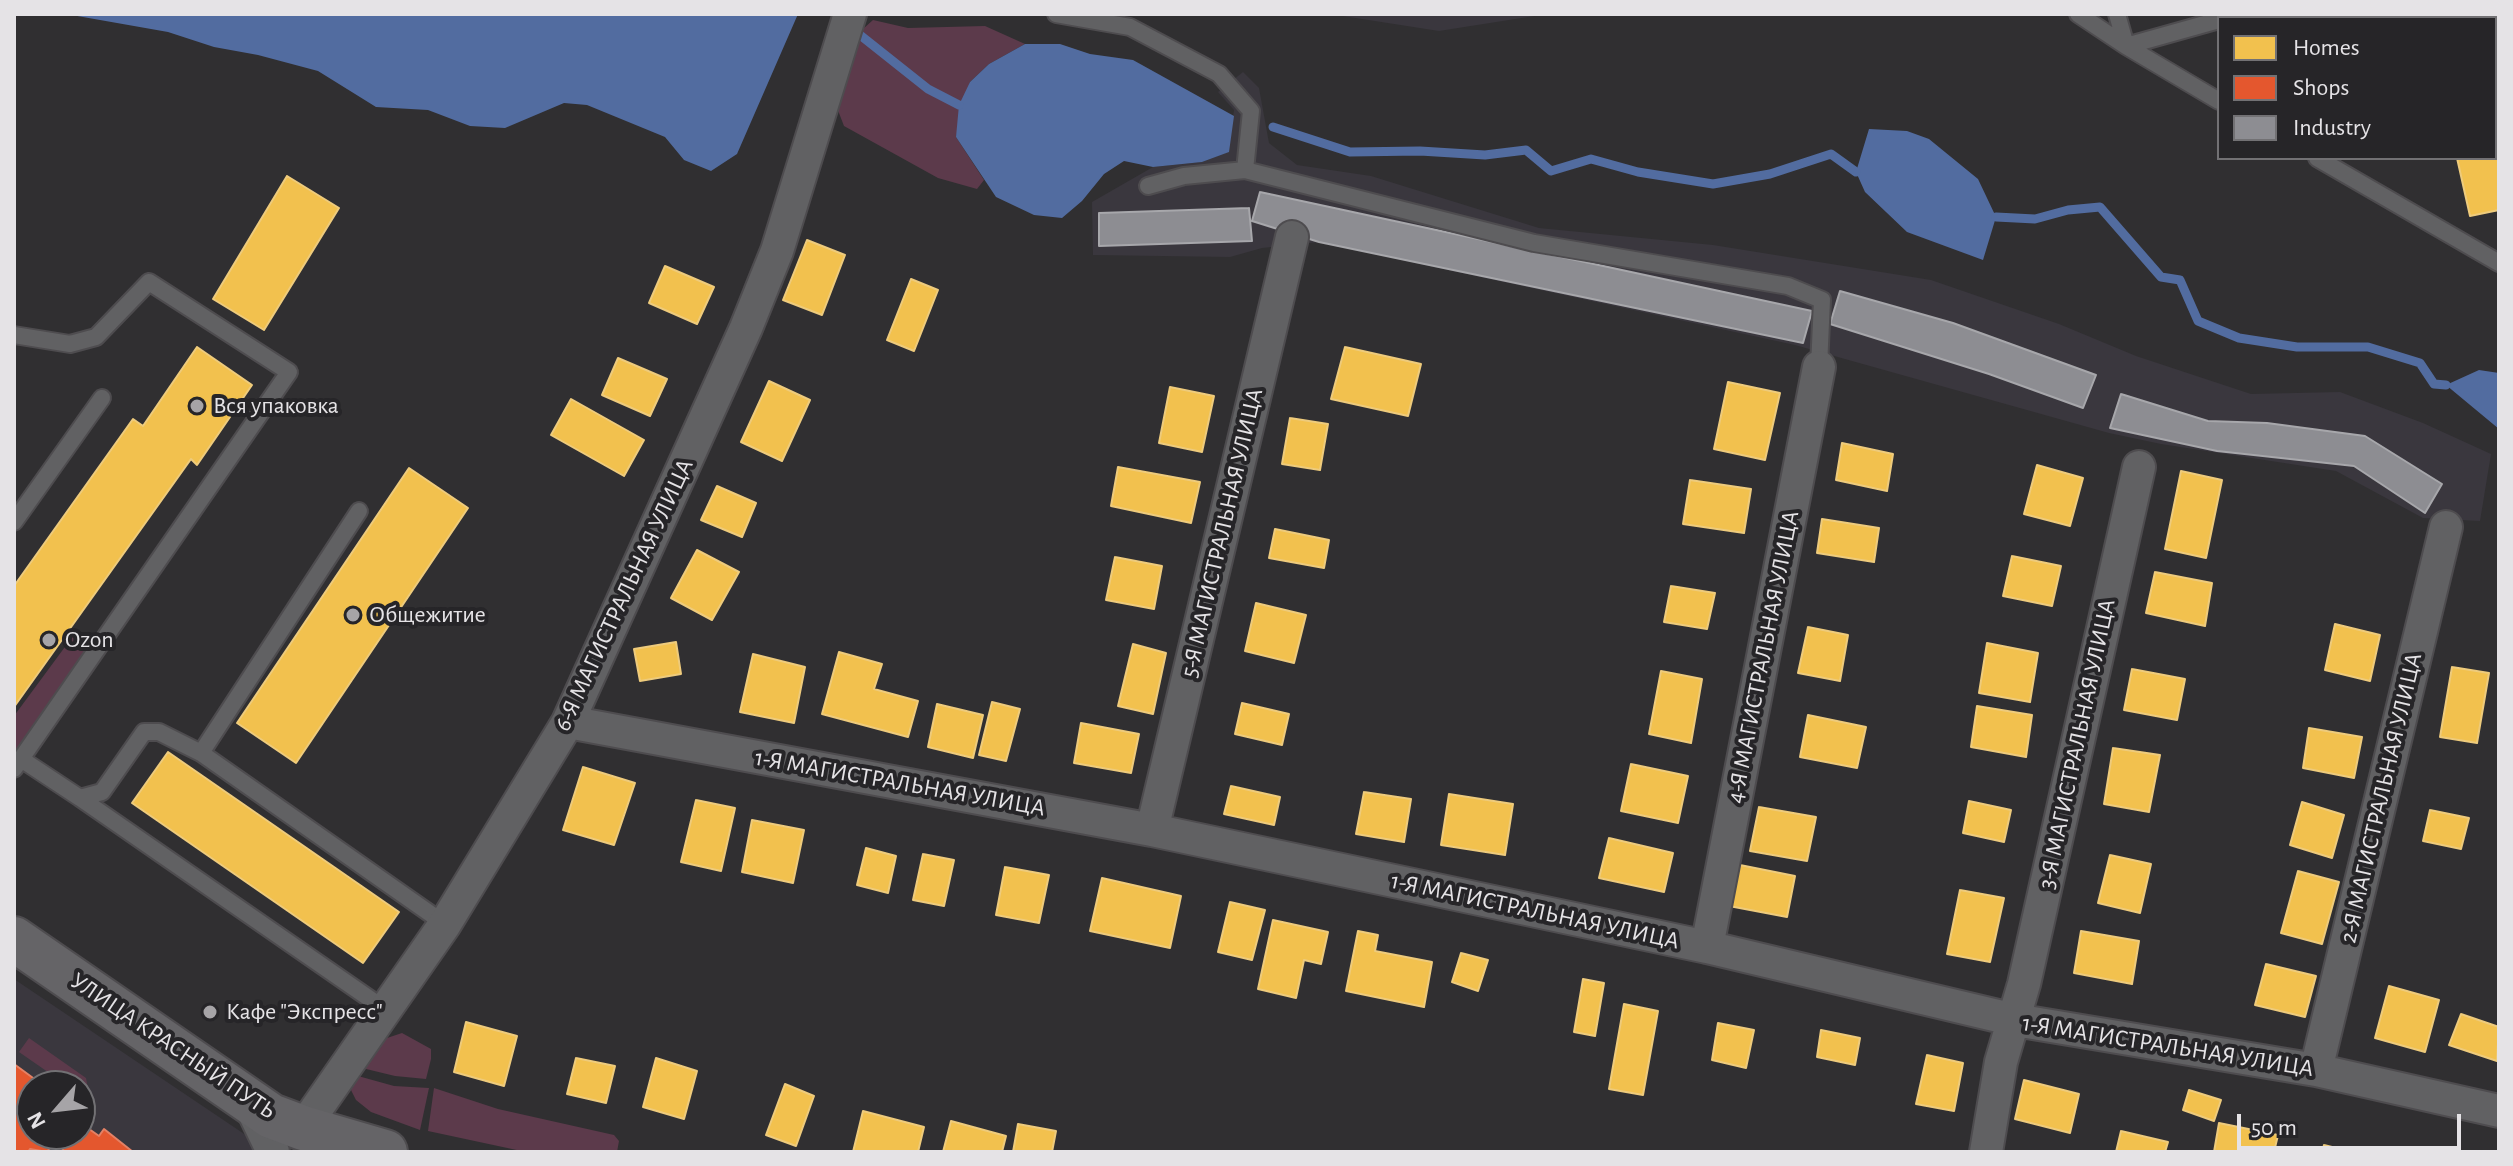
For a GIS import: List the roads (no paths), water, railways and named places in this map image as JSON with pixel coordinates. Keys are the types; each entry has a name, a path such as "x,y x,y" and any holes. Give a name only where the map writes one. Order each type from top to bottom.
{"main road":[{"name":"УЛИЦА КРАСНЫЙ ПУТЬ","path":"14,939 271,1116 288,1140 385,1152"}],"street":[{"name":"6-Я МАГИСТРАЛЬНАЯ УЛИЦА","path":"288,1140 386,1010 445,924 568,722 746,328 777,251 850,14"},
{"name":"5-Я МАГИСТРАЛЬНАЯ УЛИЦА","path":"1152,830 1292,237"},
{"name":"4-Я МАГИСТРАЛЬНАЯ УЛИЦА","path":"1707,947 1819,367"},
{"name":"3-Я МАГИСТРАЛЬНАЯ УЛИЦА","path":"1986,1152 2001,1062 2015,1020 2139,467"},
{"name":"2-Я МАГИСТРАЛЬНАЯ УЛИЦА","path":"2316,1070 2446,527"},
{"name":"1-Я МАГИСТРАЛЬНАЯ УЛИЦА","path":"568,722 1152,830 1707,947 2015,1020 2316,1070 2499,1111"}],"lane":[{"path":"1056,14 1130,27 1219,74 1251,111 1245,170"},
{"path":"2078,14 2217,100"},
{"path":"2117,14 2126,46"},
{"path":"2126,46 2217,21"},
{"path":"2320,160 2499,263"},
{"path":"1148,186 1184,176 1245,170 1534,243 1788,286 1822,300 1819,367"},
{"path":"14,335 70,344 96,337 149,282 289,372 17,764 80,798 386,1010"},
{"path":"14,522 102,398"},
{"path":"201,753 359,511"},
{"path":"80,798 102,792 144,732 159,732 201,753 445,924"}],"water":[{"path":"66,14 798,14 737,154 711,171 684,160 665,137 587,105 564,103 505,128 470,126 428,110 376,107 318,71 214,47 168,32"},
{"path":"1025,44 1060,44 1090,54 1133,60 1234,116 1229,152 1202,162 1153,167 1124,161 1104,174 1082,201 1062,218 1034,215 996,197 956,137 959,105 970,82 989,64"},
{"path":"1869,129 1907,131 1929,139 1978,179 1996,217 1983,260 1907,232 1865,192 1856,172"},
{"path":"2479,370 2499,373 2499,429 2446,385"}],"waterway":[{"path":"860,35 928,89 959,105"},
{"path":"1273,127 1350,152 1420,151 1485,155 1526,150 1551,171 1591,159 1638,172 1713,184 1770,174 1831,154 1856,172"},
{"path":"1996,217 2035,219 2068,210 2100,207 2161,277 2180,280 2198,321 2239,338 2297,347 2368,347 2420,363 2434,384 2446,385"}],"place":[{"name":"Вся упаковка","path":"197,406"},
{"name":"Общежитие","path":"353,615"},
{"name":"Ozon","path":"49,640"},
{"name":"Кафе \"Экспресс\"","path":"210,1012"}]}
